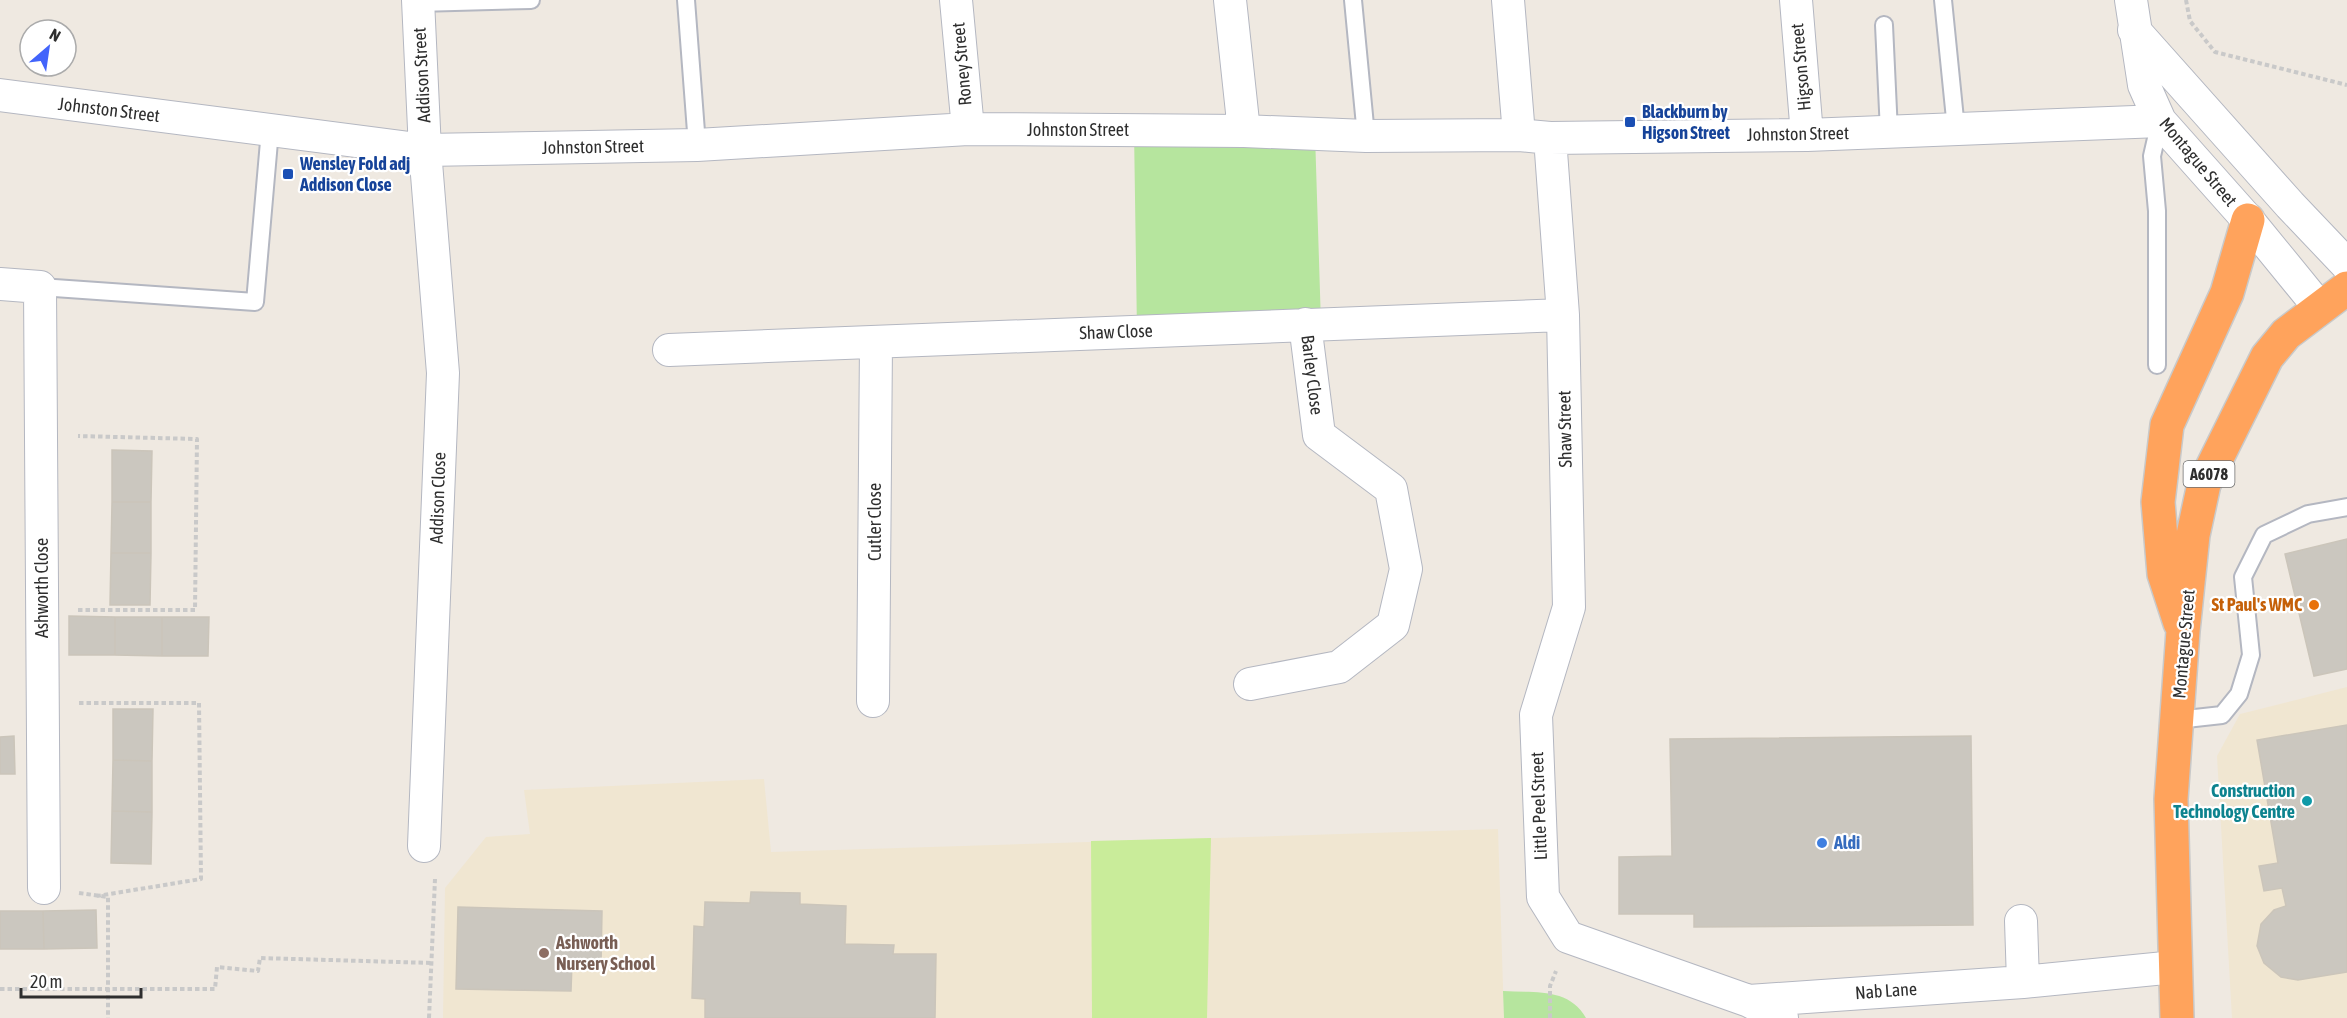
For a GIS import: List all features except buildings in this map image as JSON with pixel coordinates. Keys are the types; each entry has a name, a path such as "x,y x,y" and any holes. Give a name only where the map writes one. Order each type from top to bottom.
{"highway":[{"path":"2182,631 2164,574 2158,502 2167,426 2226,293 2248,220"},
{"name":"Montague Street","path":"2177,1018 2171,799 2182,631 2193,535 2204,484 2267,357 2286,334 2347,288"}],"street":[{"name":"Roney Street","path":"957,0 968,129"},
{"path":"1230,0 1244,131"},
{"path":"1508,0 1519,135"},
{"name":"Higson Street","path":"1796,0 1807,135"},
{"name":"Addison Street","path":"418,1 425,150"},
{"name":"Montague Street","path":"2132,14 2144,85 2160,121 2248,220 2319,307"},
{"name":"Montague Street","path":"2132,14 2276,189 2347,265"},
{"name":"Johnston Street","path":"0,95 425,150 697,145 968,129 1244,131 1366,136 1519,135 1550,138 1807,135 2160,121"},
{"name":"Shaw Street","path":"1536,715 1569,607 1563,315 1550,138"},
{"name":"Addison Close","path":"424,846 443,373 425,150"},
{"path":"0,284 40,287"},
{"name":"Ashworth Close","path":"40,287 44,888"},
{"name":"Shaw Close","path":"669,350 1563,315"},
{"name":"Barley Close","path":"1250,684 1339,667 1393,625 1406,569 1391,489 1319,435 1305,324"},
{"name":"Cutler Close","path":"873,700 876,343"},
{"name":"Little Peel Street","path":"1536,715 1543,897 1568,936"},
{"path":"2021,921 2023,982"},
{"name":"Nab Lane","path":"1568,936 1749,1001 1782,1018"},
{"name":"Nab Lane","path":"1749,1001 2023,982 2175,967"}],"lane":[{"path":"418,1 531,0"},
{"path":"686,0 697,145"},
{"path":"1353,0 1366,136"},
{"path":"1943,0 1956,129"},
{"path":"1884,25 1889,132"},
{"path":"2157,365 2157,211 2152,156 2160,121"},
{"path":"40,287 255,302 270,130"},
{"path":"2177,720 2222,715 2239,694 2251,655 2243,577 2264,535 2308,514 2347,507"}],"path":[{"path":"2186,0 2190,21 2215,52 2347,85"},
{"path":"41,435 197,439 195,610 42,610"},
{"path":"42,703 199,703 201,879 97,896"},
{"path":"424,846 436,864 429,1018"},
{"path":"44,888 108,897 108,1018"},
{"path":"1550,1018 1550,986 1568,936"},
{"path":"0,989 215,989 216,967 258,971 260,958 432,963"}],"shaded area":[{"path":"2347,687 2347,1018 2232,1018 2217,756 2240,714"},
{"path":"764,779 771,852 1498,829 1504,1018 443,1018 445,888 486,837 530,834 524,790"}],"green space":[{"path":"1134,130 1315,134 1321,324 1137,332"},
{"path":"1211,838 1207,1018 1092,1018 1091,841"},
{"path":"1503,991 1538,992 1560,996 1579,1008 1586,1018 1504,1018"}],"place":[{"name":"Blackburn by Higson Street","path":"1630,122"},
{"name":"Wensley Fold adj Addison Close","path":"288,174"},
{"name":"St Paul's WMC","path":"2314,605"},
{"name":"Construction Technology Centre","path":"2307,801"},
{"name":"Aldi","path":"1822,843"},
{"name":"Ashworth Nursery School","path":"544,953"}]}
